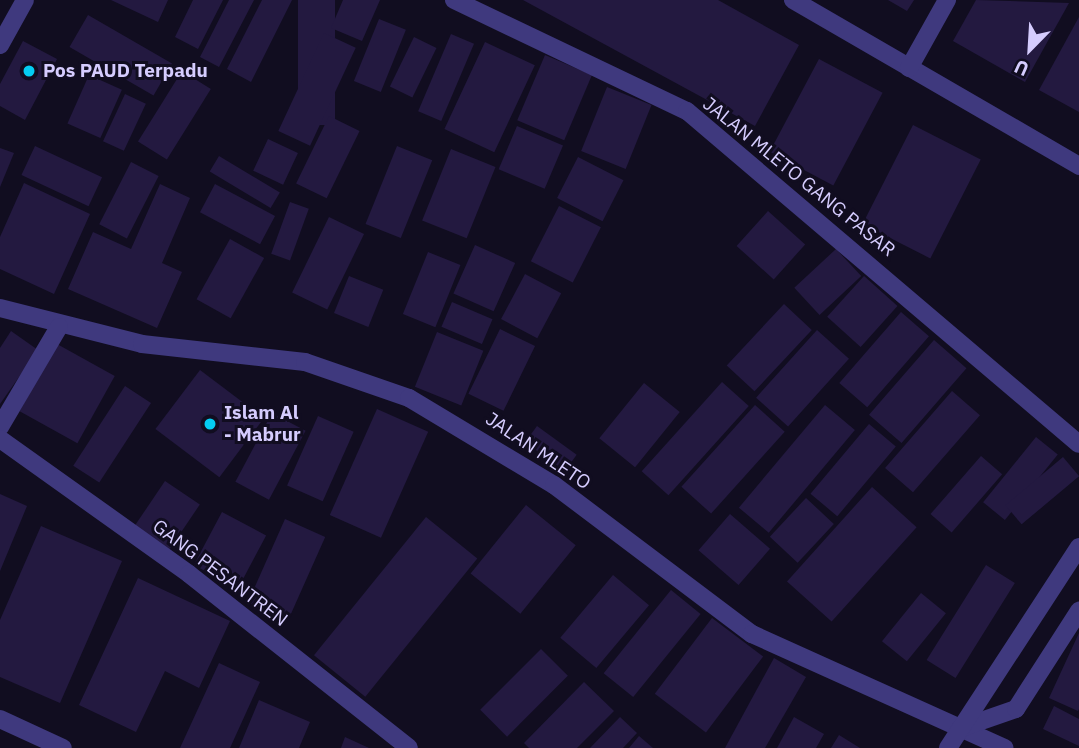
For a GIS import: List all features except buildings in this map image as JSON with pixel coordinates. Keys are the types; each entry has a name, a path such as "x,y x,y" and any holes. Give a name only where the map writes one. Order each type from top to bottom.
{"street":[{"path":"0,45 25,0"},
{"name":"JALAN MLETO GANG PASAR","path":"454,0 687,111 1079,444"},
{"path":"793,0 1079,166"},
{"path":"909,68 947,0"},
{"name":"JALAN MLETO","path":"0,308 59,327 305,362 409,398 554,485 752,634 1005,748"},
{"path":"0,427 59,327"},
{"name":"GANG PESANTREN","path":"0,439 199,582 410,748"},
{"path":"948,748 1079,547"},
{"path":"961,728 1016,709 1079,611"},
{"path":"0,719 63,748"}],"place":[{"name":"Pos PAUD Terpadu","path":"29,71"},
{"name":"Islam Al - Mabrur","path":"210,424"}]}
